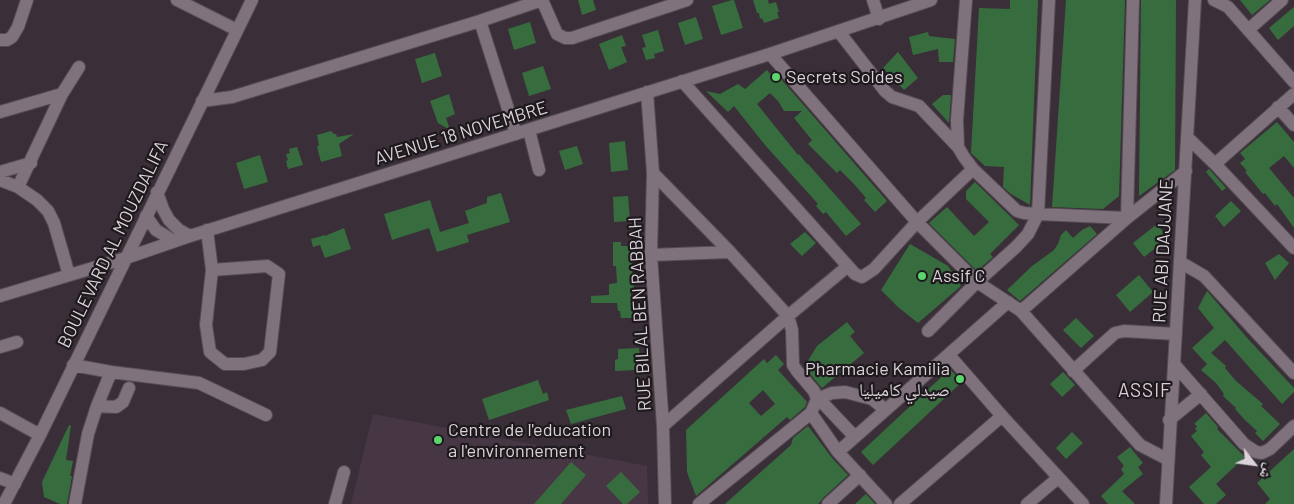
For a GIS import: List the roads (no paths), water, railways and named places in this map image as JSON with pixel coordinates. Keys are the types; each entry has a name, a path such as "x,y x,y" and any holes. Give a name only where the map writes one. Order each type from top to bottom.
{"street":[{"path":"0,40 7,40 12,36 18,27 27,0"},
{"path":"177,0 238,30"},
{"name":"BOULEVARD AL MOUZDALIFA","path":"4,504 40,435 252,0"},
{"path":"202,101 232,97 480,22 542,0 557,34 565,38 572,38 687,0"},
{"path":"873,0 879,18"},
{"name":"AVENUE 18 NOVEMBRE","path":"0,296 126,258 207,230 770,54 931,0"},
{"path":"958,147 957,120 966,0"},
{"path":"928,330 977,282 1016,248 1028,234 1038,214 1049,0"},
{"path":"1127,218 1133,0"},
{"path":"1214,0 1228,8 1294,82"},
{"path":"1248,30 1282,0"},
{"name":"RUE ABI DAJJANE","path":"1166,504 1169,420 1186,171 1186,137 1199,1"},
{"path":"480,22 522,132 539,170"},
{"path":"839,32 885,92 892,97 919,106 958,147 973,169 1017,211 1038,214 1127,218"},
{"path":"770,54 917,222 977,282 1021,311 1140,445 1167,459"},
{"path":"18,188 62,94 79,67"},
{"path":"682,81 854,274 862,276 868,273 917,222 973,169"},
{"name":"RUE BILAL BEN RABBAH","path":"646,92 654,173 652,256 663,426 665,504"},
{"path":"0,112 62,94"},
{"path":"1214,164 1294,94"},
{"path":"1278,107 1294,125"},
{"path":"1186,137 1294,248"},
{"path":"0,172 31,163"},
{"path":"1021,311 1127,218 1186,171"},
{"path":"654,173 788,316 792,330 793,365 814,391 818,399 855,437"},
{"path":"0,180 38,200 48,211 54,223 69,275"},
{"path":"157,192 169,220 179,230 190,236"},
{"path":"146,216 156,230 174,241"},
{"path":"207,230 212,270 206,325 210,352 225,364 244,364 262,360 270,352 279,274 266,266 212,270"},
{"path":"652,256 730,252"},
{"path":"1180,262 1204,276 1294,373"},
{"path":"663,426 848,266"},
{"path":"838,452 1008,302"},
{"path":"1073,371 1115,333 1176,334"},
{"path":"0,347 17,342"},
{"path":"949,355 1083,504"},
{"path":"1174,364 1244,444 1256,452 1262,453 1270,449 1294,426"},
{"path":"73,365 199,383 266,416"},
{"path":"75,504 88,434 97,406 112,372"},
{"path":"97,406 116,407 123,402 129,388"},
{"path":"700,504 811,413 818,399 832,393 845,392 872,399 886,410"},
{"path":"1169,420 1201,394"},
{"path":"0,413 40,435"},
{"path":"811,413 838,452 886,504"},
{"path":"900,504 1002,416"},
{"path":"336,504 344,472"},
{"path":"828,504 860,476"},
{"path":"0,478 14,484"},
{"path":"1026,504 1058,478"}],"place":[{"name":"Secrets Soldes","path":"776,77"},
{"name":"Assif C","path":"922,276"},
{"name":"Pharmacie Kamilia صيدلي كاميليا","path":"960,379"},
{"name":"Centre de l'education a l'environnement","path":"438,440"}],"district":[{"name":"ASSIF","path":"1145,391"}]}
